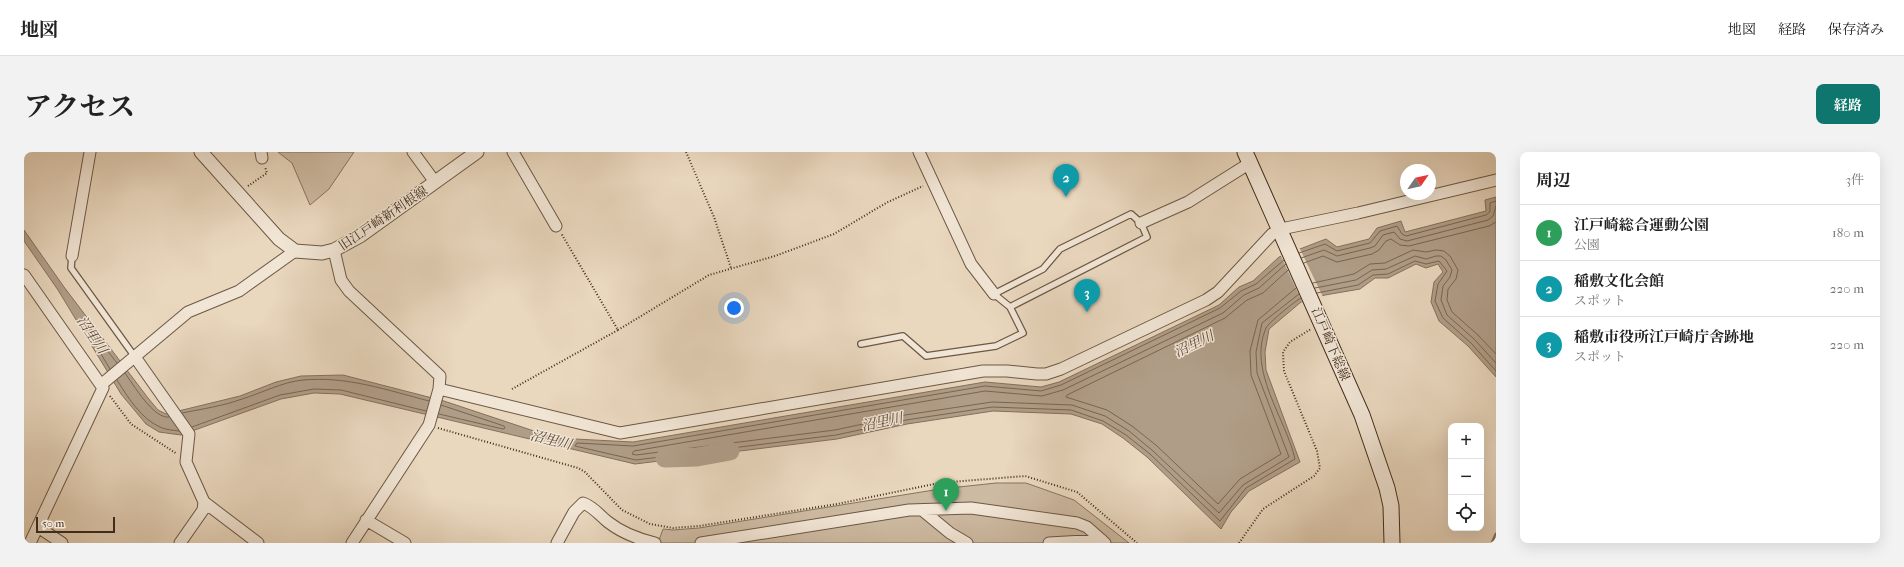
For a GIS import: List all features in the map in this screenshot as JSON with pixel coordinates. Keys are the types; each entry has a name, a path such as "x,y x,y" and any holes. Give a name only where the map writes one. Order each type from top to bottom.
{"main road":[{"name":"江戸崎下総線","path":"1248,158 1362,414 1382,472 1391,506 1392,543"}],"street":[{"path":"72,256 90,152"},
{"path":"30,543 102,386 188,312 239,291 295,251 274,234 201,152"},
{"path":"413,152 435,182"},
{"name":"旧江戸崎新利根線","path":"295,251 322,253 334,250 360,236 477,152"},
{"path":"513,152 556,226"},
{"path":"919,152 971,264 994,294"},
{"path":"1142,224 1188,202 1248,158"},
{"path":"438,391 620,433 983,371 1046,374 1061,369 1206,300 1218,292 1272,234 1282,233 1496,180"},
{"path":"334,250 341,280 349,291 440,376 438,391 429,423 352,543"},
{"path":"24,275 102,386"},
{"path":"135,357 189,434 186,462 204,502 258,543"},
{"path":"180,543 203,510 204,502"},
{"path":"557,543 574,512 583,503 592,506 608,522 622,531 637,538 655,543"},
{"path":"701,543 909,510 971,508 1077,523 1087,527 1104,542"},
{"path":"922,510 950,533 967,543"},
{"path":"366,520 405,543"},
{"path":"38,527 62,543"},
{"path":"1049,543 1104,542"}],"lane":[{"path":"861,344 903,336 926,356 996,346 1023,333 1010,307 994,294 1043,269 1060,248 1131,214 1142,224 1147,237 1010,307"},
{"path":"72,256 71,268 135,357"}],"path":[{"path":"686,152 714,217 731,268"},
{"path":"237,194 267,173 262,155"},
{"path":"512,389 618,330 709,275 775,256 834,234 886,203 933,181"},
{"path":"556,226 618,330"},
{"path":"1239,543 1264,509 1314,476 1320,468 1317,451 1284,371 1283,352 1290,342 1322,322"},
{"path":"102,386 131,424 172,450 186,462"},
{"path":"429,423 578,468 584,472 622,510 650,524 662,527 673,528 699,526 838,504 938,483 1025,476 1077,492 1137,543"}],"shaded area":[{"path":"278,152 354,152 329,189 310,205 292,163"},
{"path":"996,483 1026,483 1074,500 1129,543 658,543 663,529 673,530 699,528 940,489"}],"water":[{"path":"1496,197 1496,377 1468,346 1439,321 1431,302 1434,282 1443,272 1438,264 1426,268 1416,264 1388,278 1375,278 1360,289 1325,295 1301,302 1269,329 1265,352 1266,370 1300,462 1249,491 1231,512 1221,529 1147,457 1123,438 1102,424 1071,414 993,411 907,424 837,439 635,464 340,394 314,393 281,399 181,435 159,432 146,424 121,394 58,290 24,241 24,230 64,287 148,398 158,410 166,414 240,396 276,382 301,376 343,375 444,401 555,438 633,442 985,382 1041,387 1059,382 1219,305 1239,287 1253,281 1279,257 1326,239 1337,247 1369,239 1377,228 1401,221 1405,232 1486,211 1485,200"}],"pier":[{"path":"1299,247 1323,297 1303,304 1280,254"}],"waterway":[{"name":"沼里川","path":"665,458 697,457 730,451"},
{"path":"1492,543 1496,534"}],"place":[{"name":"稲敷文化会館","path":"1066,197"},
{"name":"稲敷市役所江戸崎庁舎跡地","path":"1087,312"},
{"name":"江戸崎総合運動公園","path":"946,511"}]}
